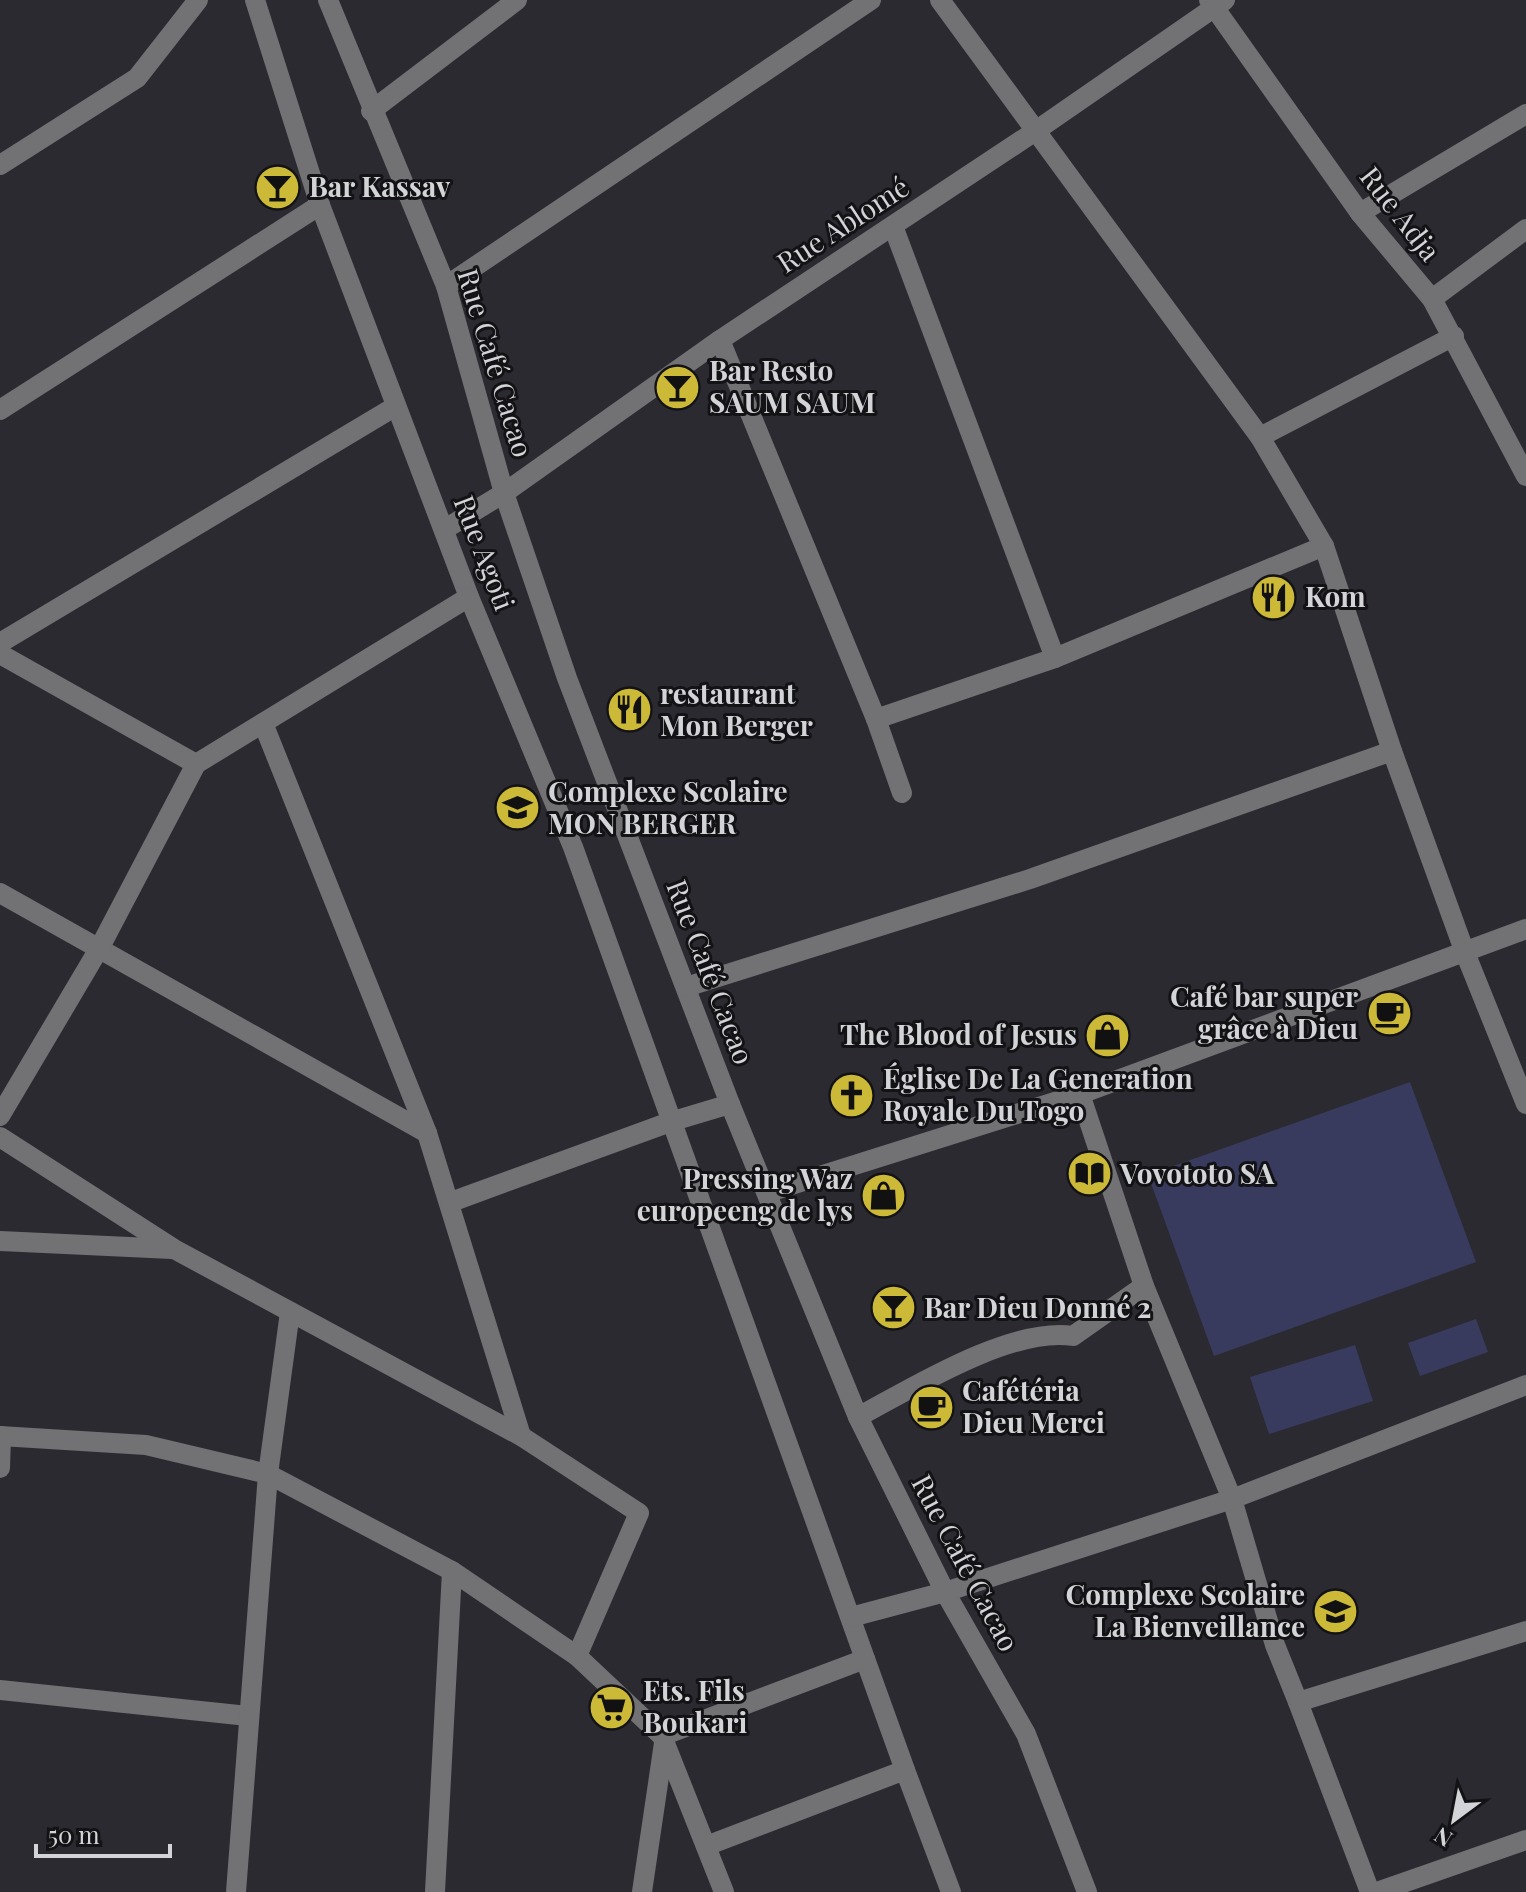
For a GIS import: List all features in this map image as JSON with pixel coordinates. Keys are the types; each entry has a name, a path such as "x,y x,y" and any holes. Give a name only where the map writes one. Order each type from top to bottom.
{"street":[{"path":"0,165 137,78 198,0"},
{"name":"Rue Agoti","path":"255,0 320,205 469,597 573,847 951,1892"},
{"name":"Rue Café Cacao","path":"328,0 371,111 446,286 504,493 567,678 730,1104 769,1192 858,1417 945,1592 1026,1734 1087,1892"},
{"path":"371,111 517,0"},
{"path":"446,286 871,0"},
{"path":"940,0 1260,437 1324,546 1392,751 1464,950 1526,1104"},
{"name":"Rue Ablomé","path":"445,529 504,493 720,340 1034,132 1216,2"},
{"name":"Rue Adja","path":"1216,2 1360,213 1432,299 1525,470"},
{"path":"1360,213 1526,114"},
{"path":"0,410 320,205"},
{"path":"893,226 1055,658"},
{"path":"1432,299 1526,229"},
{"path":"1260,437 1454,336"},
{"path":"720,340 876,719 902,793"},
{"path":"0,643 396,406"},
{"path":"876,719 1055,658 1324,546"},
{"path":"0,1116 100,947 196,764 469,597"},
{"path":"0,654 196,764"},
{"path":"263,723 427,1133 451,1202 521,1436"},
{"path":"686,987 1030,879 1392,751"},
{"path":"0,893 427,1133"},
{"path":"769,1192 1080,1094 1526,929"},
{"path":"1080,1094 1144,1286 1232,1499 1275,1645 1370,1892"},
{"path":"451,1202 670,1122 730,1104"},
{"path":"0,1137 174,1249 521,1436 639,1513 577,1656"},
{"path":"0,1241 174,1249"},
{"path":"858,1417 966,1360 1053,1333 1073,1336 1144,1286"},
{"path":"236,1892 268,1474 290,1312"},
{"path":"851,1617 945,1592 1232,1499 1526,1385"},
{"path":"0,1468 1,1436 146,1445 268,1474 452,1571 577,1656 663,1740 724,1892"},
{"path":"435,1892 452,1571"},
{"path":"1298,1702 1526,1631"},
{"path":"663,1740 865,1659"},
{"path":"0,1690 248,1716"},
{"path":"642,1892 663,1740"},
{"path":"706,1846 905,1770"},
{"path":"1377,1892 1526,1840"}],"shaded area":[{"path":"1410,1082 1476,1262 1214,1356 1148,1175"},
{"path":"1476,1319 1488,1352 1420,1376 1408,1343"},
{"path":"1355,1345 1373,1401 1269,1434 1250,1377"}],"place":[{"name":"Bar Kassav","path":"278,187"},
{"name":"Bar Resto SAUM SAUM","path":"678,387"},
{"name":"Kom","path":"1274,597"},
{"name":"restaurant Mon Berger","path":"629,710"},
{"name":"Complexe Scolaire MON BERGER","path":"517,808"},
{"name":"Café bar super grâce à Dieu","path":"1389,1013"},
{"name":"The Blood of Jesus","path":"1108,1035"},
{"name":"Église De La Generation Royale Du Togo","path":"852,1095"},
{"name":"Vovototo SA","path":"1089,1174"},
{"name":"Pressing Waz europeeng de lys","path":"884,1195"},
{"name":"Bar Dieu Donné 2","path":"893,1308"},
{"name":"Cafétéria Dieu Merci","path":"931,1407"},
{"name":"Complexe Scolaire La Bienveillance","path":"1336,1611"},
{"name":"Ets. Fils Boukari","path":"612,1707"}]}
